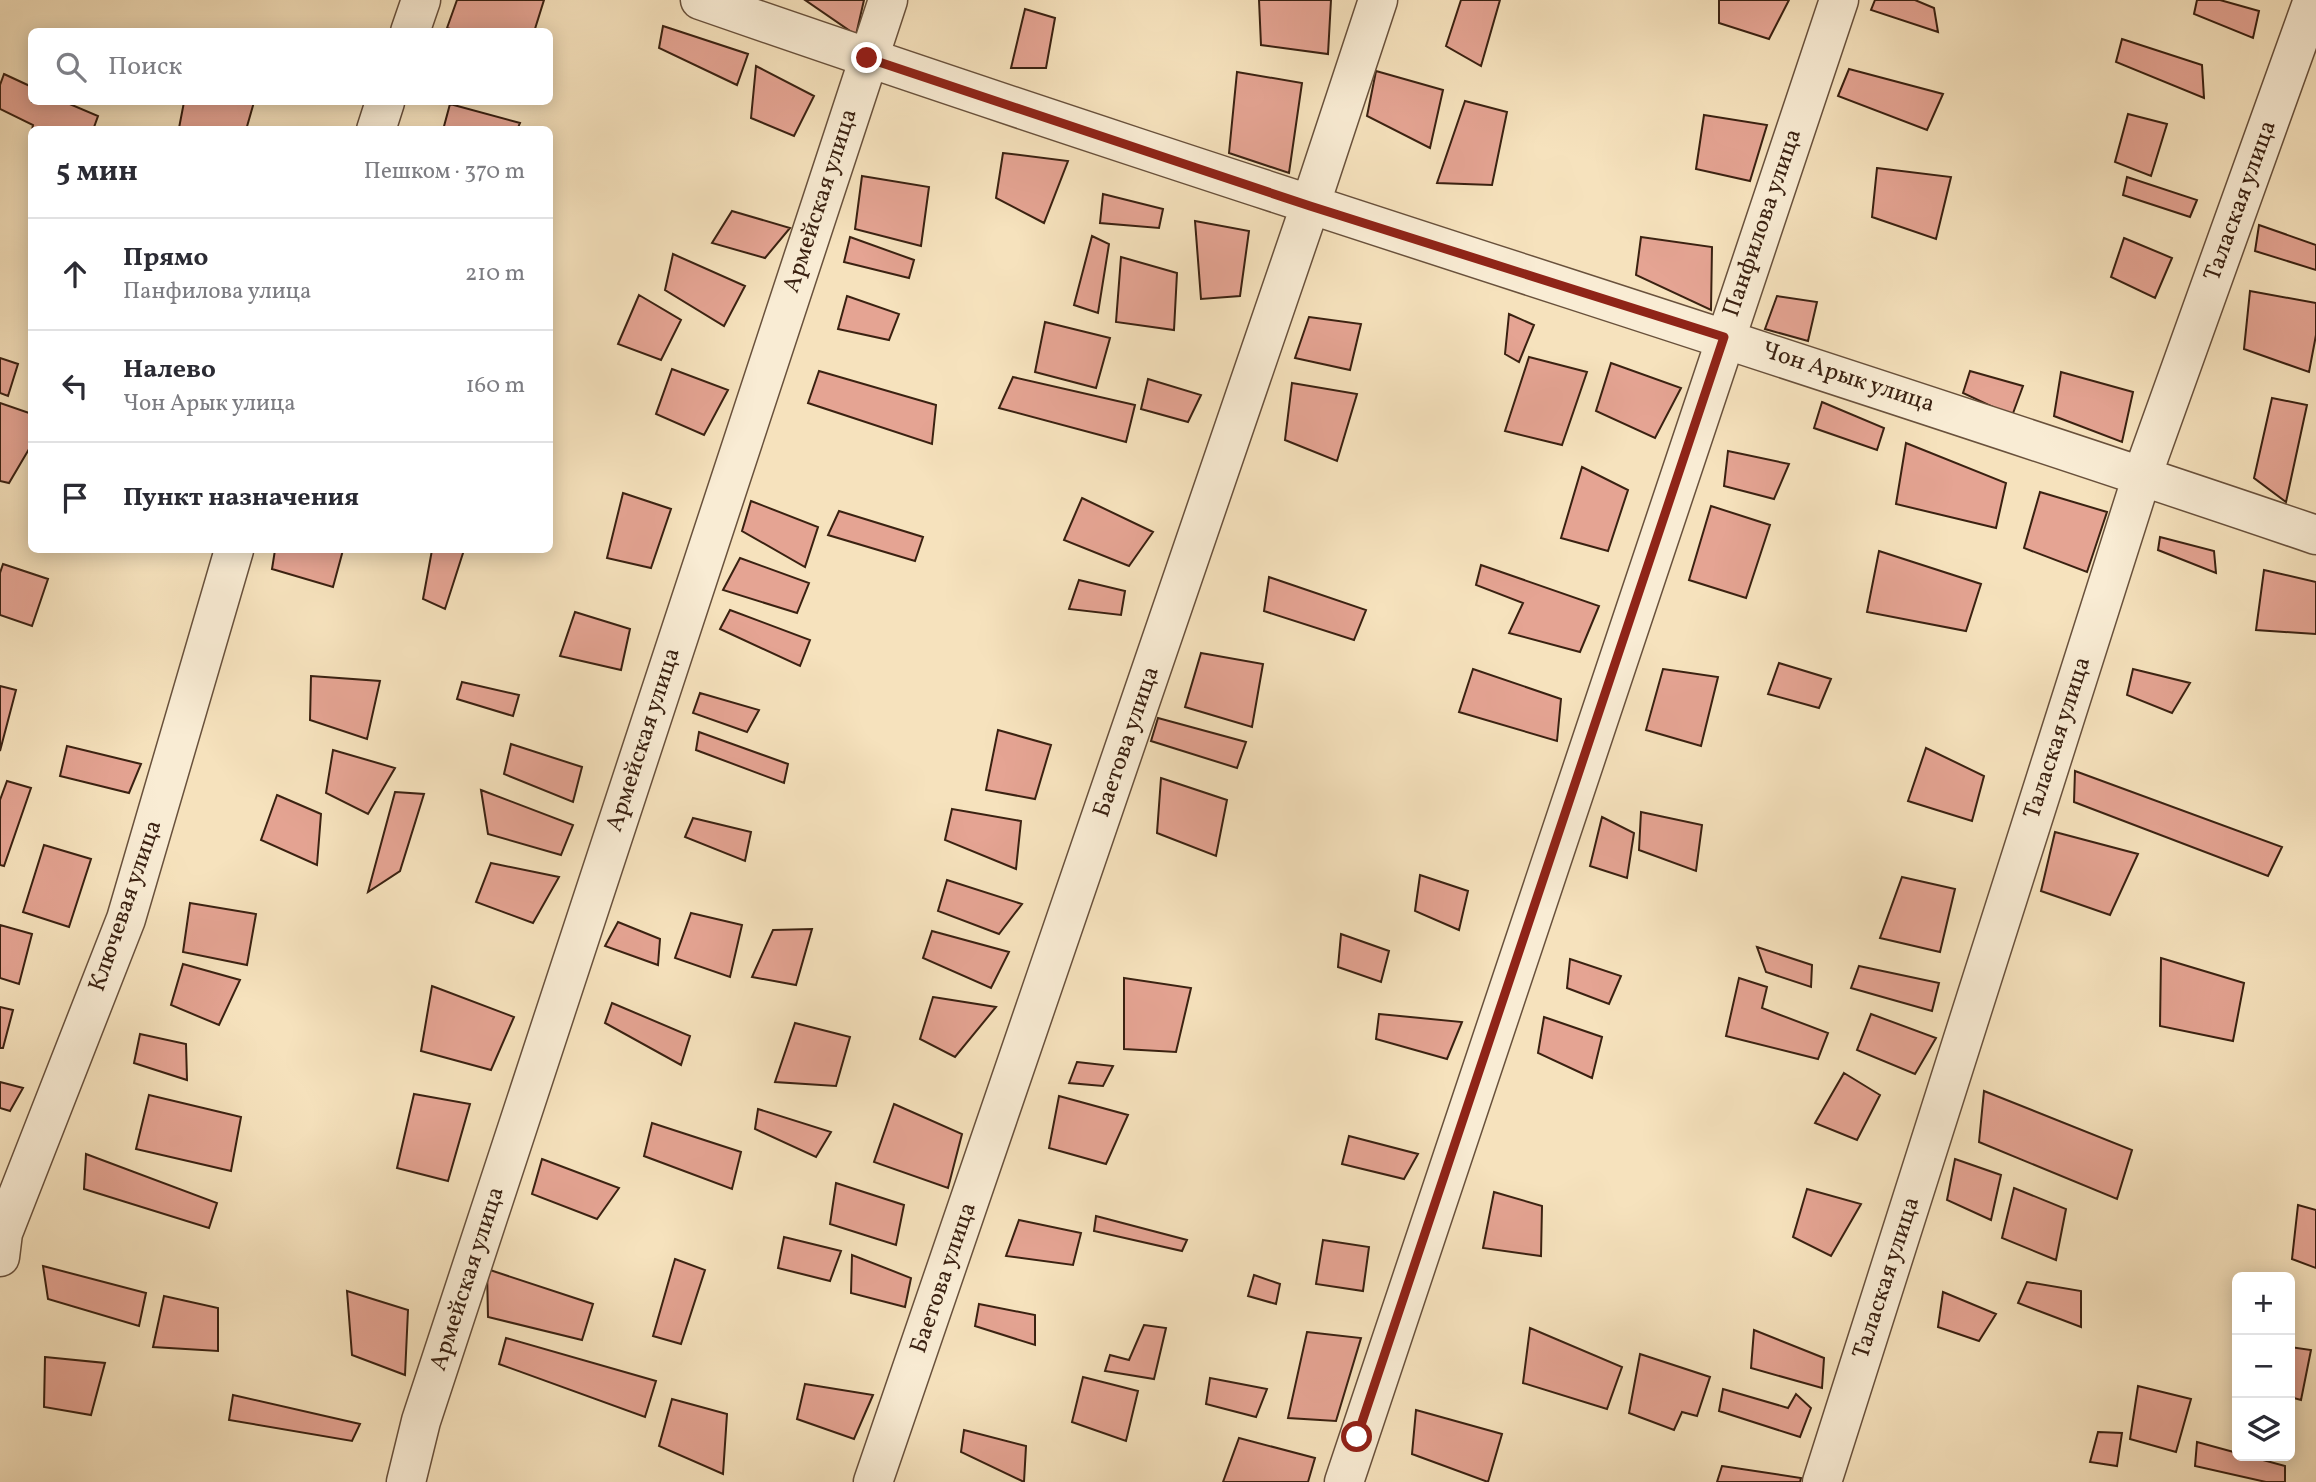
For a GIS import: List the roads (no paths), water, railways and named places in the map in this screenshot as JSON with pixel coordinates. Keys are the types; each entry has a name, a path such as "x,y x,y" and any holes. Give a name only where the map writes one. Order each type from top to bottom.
{"street":[{"path":"411,28 421,0"},
{"name":"Чон Арык улица","path":"700,0 1310,206 1724,337 2316,535"},
{"name":"Армейская улица","path":"406,1482 430,1395 888,0"},
{"name":"Баетова улица","path":"873,1482 1378,0"},
{"name":"Панфилова улица","path":"1344,1482 1724,337 1839,0"},
{"name":"Талаская улица","path":"1822,1482 2142,476 2313,0"},
{"path":"377,126 384,105"},
{"name":"Ключевая улица","path":"0,1257 3,1233 126,919 233,553"}]}
